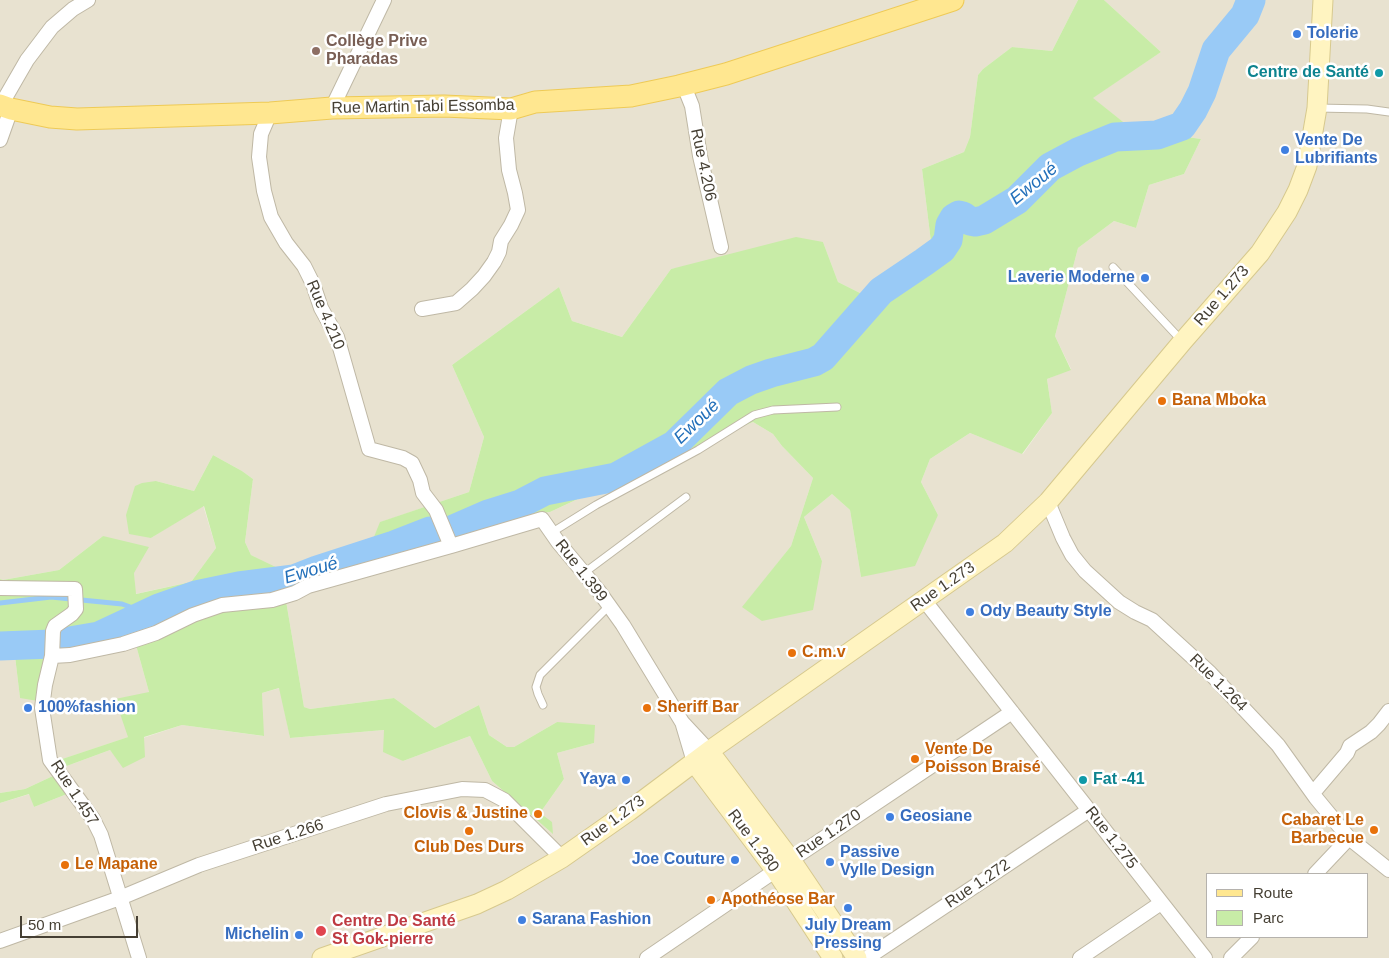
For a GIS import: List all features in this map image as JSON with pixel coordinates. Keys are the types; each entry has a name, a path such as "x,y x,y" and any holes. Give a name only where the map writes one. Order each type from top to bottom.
{"main road":[{"name":"Rue Martin Tabi Essomba","path":"4,106 50,117 77,119 270,113 332,108 444,106 511,109 535,102 630,96 726,74 952,0"},
{"name":"Rue 1.273","path":"322,958 477,904 507,890 562,858 629,811 709,750 1005,544 1048,502 1260,253 1287,212 1307,166 1317,108 1323,0"},
{"name":"Rue 1.280","path":"709,750 792,860 857,958"},
{"name":"Rue 1.280","path":"694,762 776,871 833,958"}],"street":[{"path":"0,140 4,106 27,60 52,27 73,9 88,0"},
{"path":"332,108 384,0"},
{"name":"Rue 4.206","path":"679,86 686,91 692,106 700,156 721,247"},
{"path":"422,309 456,302 472,289 494,262 499,252 501,240 518,210 509,170 506,138 511,109"},
{"name":"Rue 4.210","path":"270,113 261,134 259,157 264,191 271,217 286,243 304,266 322,308 337,336 369,449 403,458 412,463 420,480 423,493 436,510 450,543"},
{"name":"Rue 1.264","path":"1048,502 1072,555 1085,571 1119,602 1152,620 1210,673 1278,745 1349,838 1389,870"},
{"name":"Rue 1.399","path":"450,543 542,519 623,625 682,722 709,750"},
{"path":"52,656 70,655 124,644 156,633 193,615 222,605 272,600 295,593 308,586 450,543"},
{"name":"Rue 1.457","path":"0,588 75,589 76,610 55,626 53,632 52,656 45,685 42,708 50,760 93,819 101,836 139,958"},
{"name":"Rue 1.275","path":"924,600 1205,958"},
{"path":"1313,793 1347,753 1350,746 1371,732 1389,711"},
{"name":"Rue 1.270","path":"647,958 1012,712"},
{"name":"Rue 1.280","path":"682,722 694,762"},
{"name":"Rue 1.266","path":"0,941 120,898 199,865 386,804 462,789 484,790 504,800 562,858"},
{"name":"Rue 1.272","path":"867,958 1089,810"},
{"path":"1316,873 1349,838"},
{"path":"1080,958 1161,903"},
{"path":"1231,958 1251,938"}],"lane":[{"path":"1317,108 1367,109 1389,112"},
{"path":"1113,266 1183,342"},
{"path":"551,533 596,505 698,450 754,416 773,410 837,407"},
{"path":"584,573 686,498"},
{"path":"543,705 536,687 540,675 609,606"}],"shaded area":[{"path":"0,0 1078,0 1052,51 1012,47 978,75 970,137 964,152 922,169 932,250 866,296 838,282 823,242 671,269 622,337 572,321 559,287 452,365 484,437 469,492 381,522 371,544 290,575 251,555 245,542 253,479 213,455 194,491 156,481 151,538 203,505 216,548 191,582 135,594 134,574 103,536 59,570 0,579"},
{"path":"1104,0 1389,0 1389,958 0,958 0,803 30,794 34,807 67,794 64,767 110,750 124,767 143,738 182,725 263,736 262,693 280,688 290,738 384,730 403,761 470,736 492,781 552,833 540,813 564,779 557,753 594,743 557,722 514,747 507,747 489,735 479,705 435,728 394,698 310,709 304,707 286,601 292,588 520,519 530,514 550,512 625,477 753,422 773,434 813,478 791,546 743,607 822,561 804,517 832,494 850,510 861,577 938,515 921,482 930,459 970,433 1023,454 1052,413 1047,379 1071,369 1055,336 1078,248 1114,221 1136,228 1149,185 1184,174 1201,139 1132,129 1092,98 1161,52"},
{"path":"134,638 149,692 128,737 50,763 55,775 25,789 0,793 0,658 15,656 20,698 47,651"}],"green space":[{"path":"1078,0 1104,0 1161,52 1093,98 1132,129 1201,139 1184,174 1149,185 1136,228 1114,221 1078,248 1055,336 1071,370 1047,379 1052,413 1022,454 970,433 930,459 921,482 938,515 915,566 861,577 850,510 832,494 804,517 822,561 813,610 762,621 742,607 791,546 813,478 773,434 753,422 625,477 550,512 530,514 520,519 449,540 286,601 304,707 310,709 394,698 435,728 479,705 489,735 507,747 514,747 557,722 595,725 594,743 557,753 564,779 540,813 552,822 553,834 492,781 470,736 403,761 383,752 384,730 290,738 279,688 262,693 264,736 182,725 144,737 145,757 123,768 110,750 64,767 67,794 34,807 29,794 0,803 0,793 25,789 55,775 50,763 128,737 115,699 149,692 134,638 47,651 38,701 20,698 15,656 0,658 0,579 59,570 103,536 149,547 134,573 136,594 191,582 216,548 204,506 151,538 129,534 126,515 135,486 142,483 156,481 194,491 213,455 253,479 245,542 251,555 290,574 371,544 380,522 469,492 484,437 452,365 559,287 572,321 622,337 671,269 796,237 823,242 838,282 866,296 932,250 922,169 964,152 970,137 978,75 1012,47 1052,51"}],"waterway":[{"name":"Ewoué","path":"0,646 52,644 99,636 159,608 196,595 239,586 294,579 430,531 449,531 488,514 520,504 545,491 616,477 674,445 728,392 751,380 814,362 823,357 881,291 942,249 948,240 950,225 954,218 959,215 970,221 984,220 1017,200 1050,167 1078,152 1115,137 1157,135 1182,126 1202,92 1216,50 1245,15 1251,0"},
{"path":"0,603 51,597 122,604 133,608 143,615"}],"place":[{"name":"Tolerie","path":"1297,34"},
{"name":"Collège Prive Pharadas","path":"316,51"},
{"name":"Centre de Santé","path":"1379,73"},
{"name":"Vente De Lubrifiants","path":"1285,150"},
{"name":"Laverie Moderne","path":"1145,278"},
{"name":"Bana Mboka","path":"1162,401"},
{"name":"Ody Beauty Style","path":"970,612"},
{"name":"C.m.v","path":"792,653"},
{"name":"100%fashion","path":"28,708"},
{"name":"Sheriff Bar","path":"647,708"},
{"name":"Vente De Poisson Braisé","path":"915,759"},
{"name":"Yaya","path":"626,780"},
{"name":"Fat -41","path":"1083,780"},
{"name":"Clovis & Justine","path":"538,814"},
{"name":"Geosiane","path":"890,817"},
{"name":"Cabaret Le Barbecue","path":"1374,830"},
{"name":"Club Des Durs","path":"469,831"},
{"name":"Joe Couture","path":"735,860"},
{"name":"Passive Vylle Design","path":"830,862"},
{"name":"Le Mapane","path":"65,865"},
{"name":"Apothéose Bar","path":"711,900"},
{"name":"July Dream Pressing","path":"848,908"},
{"name":"Sarana Fashion","path":"522,920"},
{"name":"Centre De Santé St Gok-pierre","path":"321,931"},
{"name":"Michelin","path":"299,935"}]}
